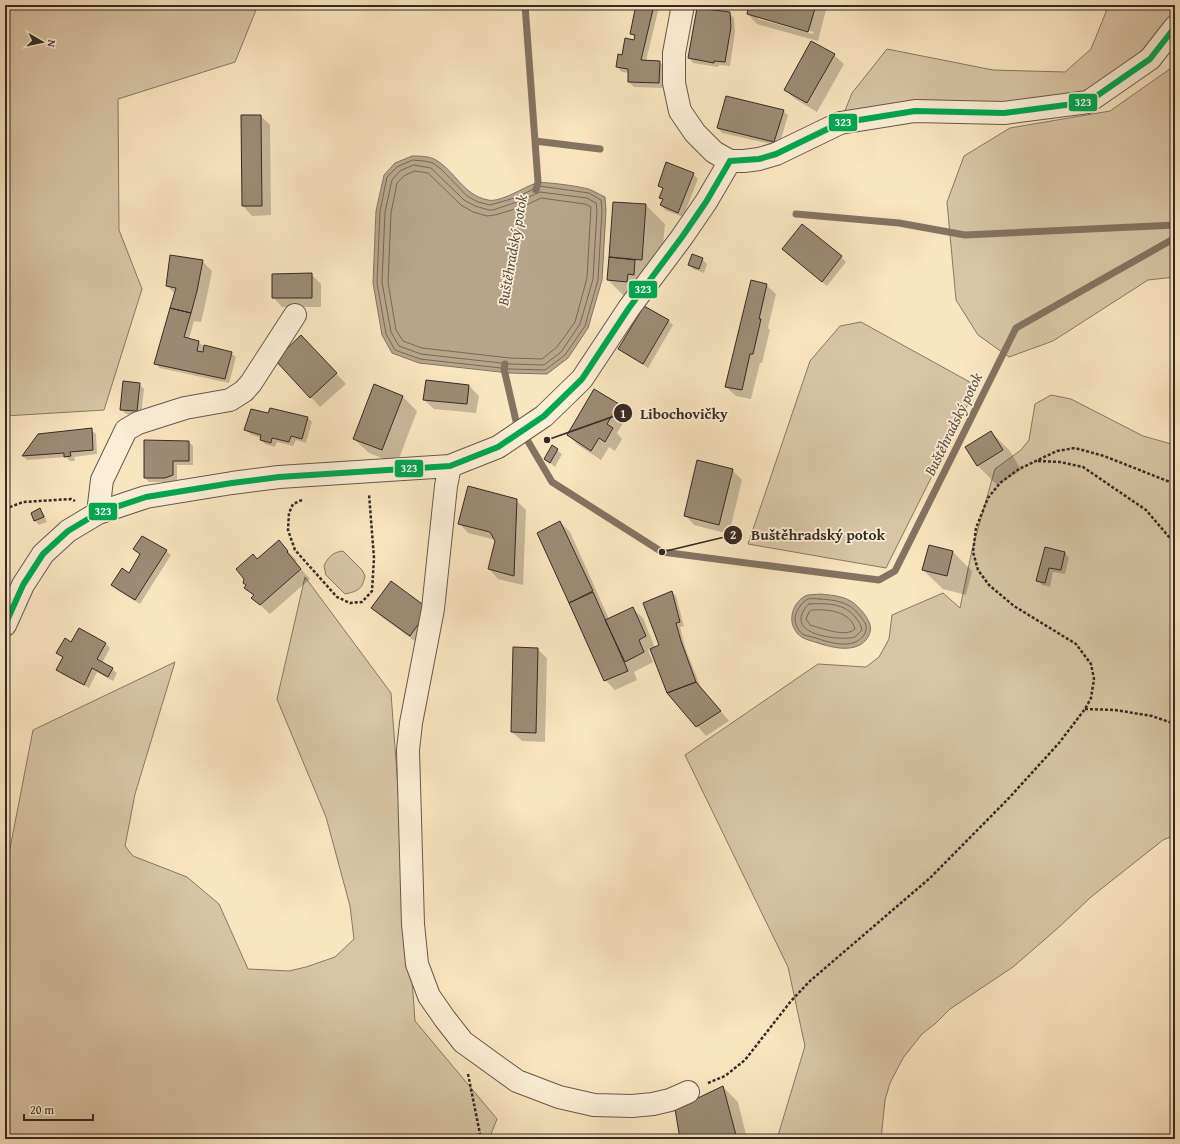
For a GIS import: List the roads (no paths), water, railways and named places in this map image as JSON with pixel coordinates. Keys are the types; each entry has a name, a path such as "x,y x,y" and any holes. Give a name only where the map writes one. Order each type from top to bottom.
{"street":[{"path":"683,5 674,53 674,83 680,110 695,133 714,152 730,161 759,159 776,154 840,123 915,111 1004,113 1088,102 1150,59 1175,27"},
{"path":"5,625 23,585 43,554 68,531 98,513 146,497 232,483 279,477 450,466 498,447 544,416 582,379 629,308 706,202 730,161"},
{"path":"98,513 102,480 126,430 138,423 185,408 230,400 244,391 252,383 295,314"},
{"path":"450,466 446,486 433,609 411,723 408,750 413,924 417,964 429,996 463,1042 517,1081 559,1097 594,1104 632,1106 653,1104 670,1100 688,1092"}],"water":[{"path":"412,156 427,157 436,160 472,193 488,200 499,199 537,183 564,185 587,189 605,197 606,210 602,280 588,328 568,358 547,374 509,373 419,363 392,353 382,335 373,283 376,211 384,175 395,163"},
{"path":"820,594 847,599 860,609 865,615 871,628 870,634 864,642 852,648 838,648 808,640 797,633 793,626 792,616 797,603 805,596"}],"waterway":[{"name":"Buštěhradský potok","path":"525,5 538,182 536,190"},
{"path":"535,141 600,149"},
{"path":"796,214 899,223 965,235 1175,225"},
{"name":"Buštěhradský potok","path":"505,364 504,369 516,421 552,482 662,552 879,580 895,571 1016,328 1175,238"}],"place":[{"name":"Libochovičky","path":"547,440"},
{"name":"Buštěhradský potok","path":"662,552"}]}
